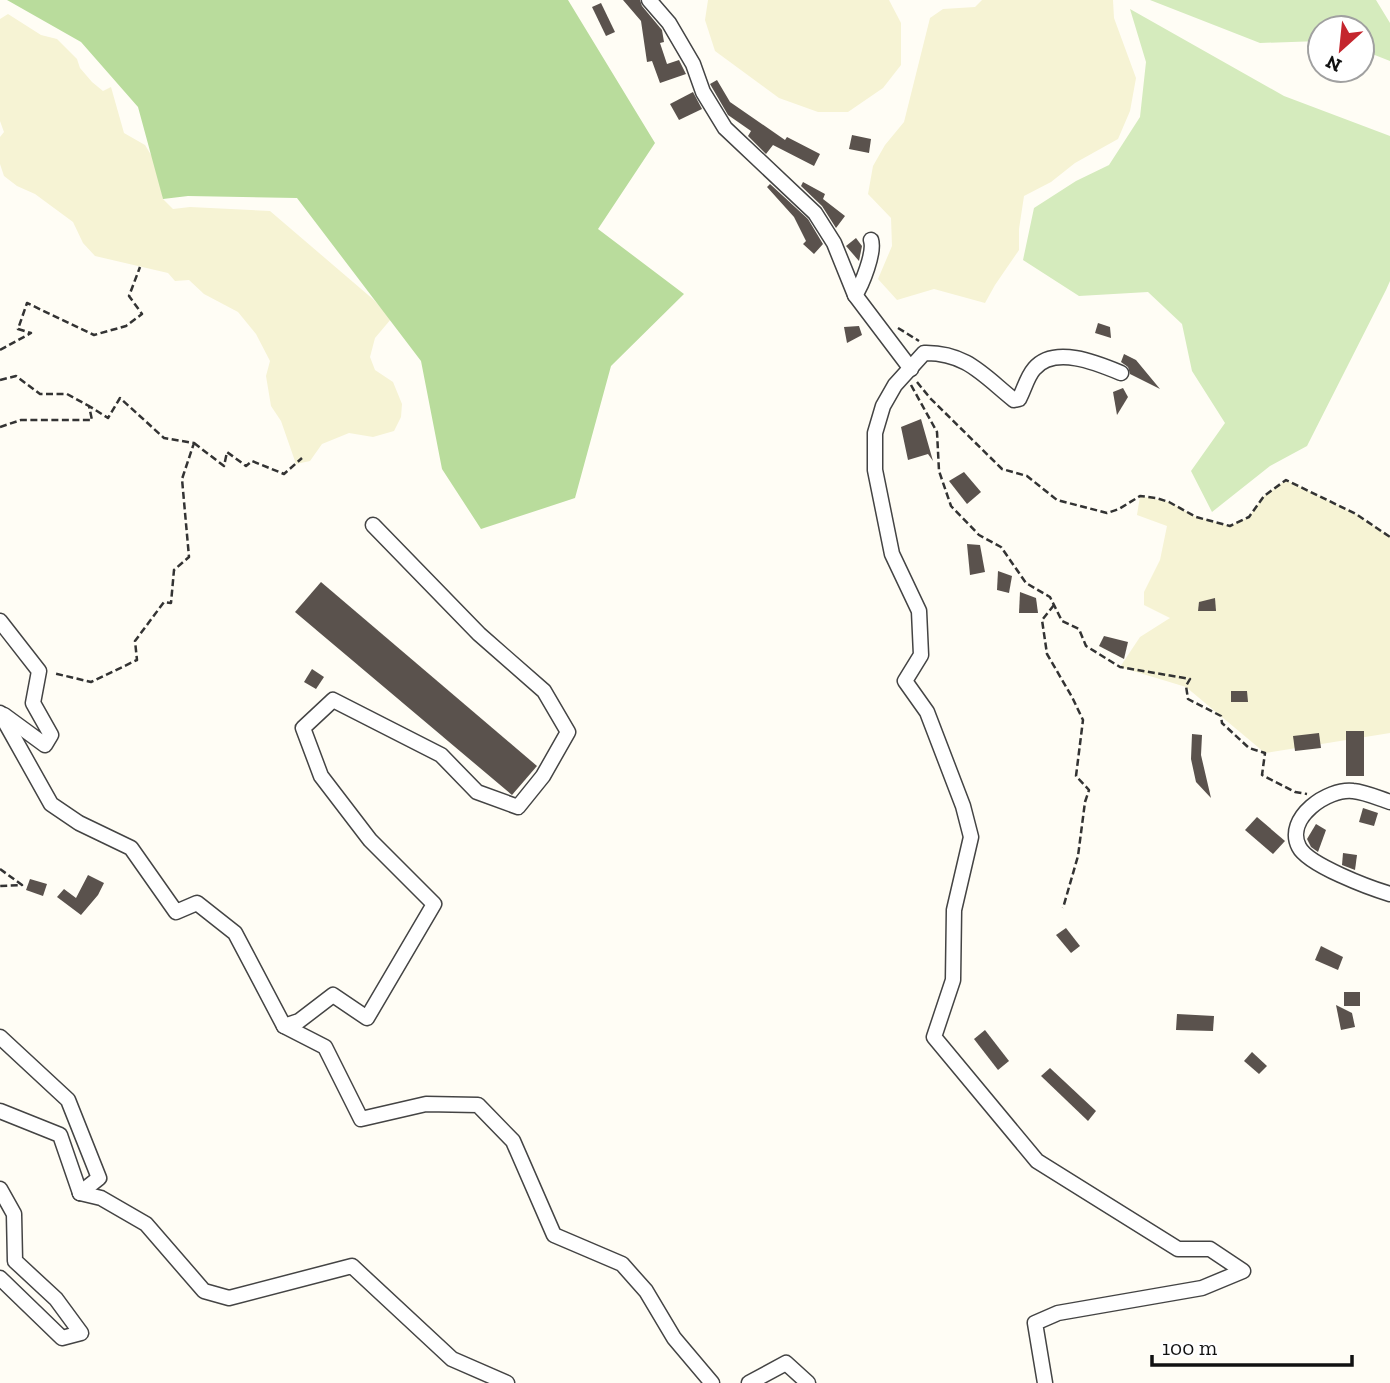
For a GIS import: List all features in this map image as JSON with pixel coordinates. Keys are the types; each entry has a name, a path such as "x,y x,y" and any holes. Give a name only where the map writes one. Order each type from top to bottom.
{"street":[{"path":"649,0 669,23 693,64 703,92 725,128 815,212 834,243 855,295 908,372"},
{"path":"855,295 872,255 871,240"},
{"path":"1045,1383 1035,1323 1058,1313 1202,1288 1243,1271 1210,1249 1178,1249 1037,1161 934,1037 953,980 954,910 971,837 963,806 927,712 905,681 921,655 919,611 892,554 875,470 875,433 883,406 895,385 924,353 942,352 958,358 976,368 1014,400 1019,399 1034,369 1049,359 1090,359 1121,373"},
{"path":"284,1026 299,1021 333,995 367,1017 434,904 370,840 321,776 303,729 333,700 441,755 477,792 518,807 543,776 568,732 544,691 479,634 373,525"},
{"path":"0,621 39,671 33,703 51,735 45,745 0,713"},
{"path":"0,713 51,804 79,823 131,848 176,912 197,903 236,933 284,1026 325,1047 361,1119 426,1104 478,1105 513,1141 554,1235 622,1265 646,1291 674,1338 712,1383"},
{"path":"1390,802 1352,790 1324,798 1305,811 1296,833 1299,849 1321,866 1390,894"},
{"path":"0,1037 68,1100 99,1178 80,1193"},
{"path":"0,1111 60,1135 80,1193"},
{"path":"0,1189 14,1214 15,1261 56,1299 81,1333 62,1338 0,1278"},
{"path":"80,1193 101,1198 146,1224 204,1291 229,1298 352,1266 452,1359 507,1383"},
{"path":"749,1383 786,1363 808,1383"}],"path":[{"path":"0,349 31,333 18,329 27,303 94,335 125,326 142,314 129,296 141,267"},
{"path":"896,326 920,342"},
{"path":"908,372 930,398 1002,469 1027,476 1057,500 1107,513 1139,496 1156,498 1196,517 1230,526 1249,517 1264,496 1286,480 1356,514 1390,537"},
{"path":"908,372 937,432 939,471 951,506 979,535 1001,547 1026,583 1050,597 1062,621 1079,629 1086,646 1120,667 1190,679 1186,687 1188,699 1221,716 1222,723 1249,747 1265,753 1262,775 1295,792 1324,798"},
{"path":"0,380 16,376 40,394 67,394 108,418 120,398 164,439 194,443 224,466 227,452 246,466 252,461 284,474 302,458"},
{"path":"0,427 21,420 92,420 89,406"},
{"path":"39,671 92,681 137,660 135,641 164,602 172,603 174,570 189,557 182,480 194,443"},
{"path":"1054,605 1042,620 1047,654 1083,720 1076,776 1089,790 1078,856 1063,908"},
{"path":"0,869 22,885 0,886"}],"shaded area":[{"path":"708,0 889,0 901,23 901,65 883,88 848,112 818,112 779,98 715,51 705,20"},
{"path":"982,0 1113,0 1114,18 1136,78 1130,111 1118,139 1024,196 1019,250 985,303 934,289 897,300 878,279 892,246 891,218 868,194 873,166 885,145 904,122 930,18 943,9 975,7"},
{"path":"8,14 41,35 57,39 77,59 80,68 92,82 103,91 111,87 124,133 145,145 156,163 163,199 173,209 190,207 270,211 374,300 391,319 375,338 370,357 375,370 393,382 402,404 401,417 394,431 373,437 349,433 322,444 310,461 296,464 281,421 271,406 266,376 270,361 256,334 238,312 204,294 189,280 175,281 168,273 95,256 83,243 73,222 35,194 17,186 4,176 0,164 0,137 4,132 0,121 0,19"},
{"path":"1286,480 1356,514 1390,537 1390,733 1265,753 1186,687 1120,667 1140,637 1170,618 1144,605 1144,592 1160,560 1167,526 1137,515 1140,496 1169,502 1196,517 1230,526 1249,517 1264,496"}],"green space":[{"path":"7,0 568,0 655,143 598,229 684,294 611,366 575,498 481,529 442,469 421,361 297,198 188,196 163,199 138,107 81,42"},
{"path":"1150,0 1376,0 1390,23 1390,61 1376,56 1376,14 1306,14 1306,41 1260,43"},
{"path":"1130,9 1284,96 1390,136 1390,281 1386,290 1307,446 1270,466 1212,512 1191,471 1225,423 1192,371 1182,324 1148,292 1079,296 1023,260 1034,208 1076,181 1109,165 1140,117 1146,62"}],"building":[{"path":"623,0 640,0 662,30 664,42 660,43 667,64 679,60 686,74 660,83 652,61 647,62 641,21"},
{"path":"601,3 615,32 606,36 592,7"},
{"path":"717,80 730,102 785,140 787,137 820,154 814,166 773,145 766,154 748,136 751,131 728,115 710,84"},
{"path":"693,92 702,109 679,120 670,104"},
{"path":"852,135 871,139 869,153 849,149"},
{"path":"803,182 825,194 823,199 845,216 836,228 822,206 801,186"},
{"path":"770,184 808,219 823,244 814,254 803,244 806,241 794,217 767,187"},
{"path":"856,238 862,246 859,261 846,246"},
{"path":"1098,323 1110,327 1111,338 1095,333"},
{"path":"859,326 862,335 847,343 844,327"},
{"path":"1124,354 1136,360 1160,389 1130,374 1128,367 1121,362"},
{"path":"1123,388 1128,397 1117,415 1113,392"},
{"path":"921,419 933,461 928,454 908,460 901,427"},
{"path":"964,472 981,492 967,504 949,481"},
{"path":"967,544 980,545 985,572 970,575"},
{"path":"998,571 1012,576 1009,593 997,590"},
{"path":"321,582 537,766 512,795 295,612"},
{"path":"1020,592 1036,598 1038,613 1019,613"},
{"path":"1215,598 1216,611 1198,611 1199,602"},
{"path":"1104,636 1128,642 1124,659 1099,646"},
{"path":"312,669 324,677 316,689 304,682"},
{"path":"1231,691 1247,691 1248,702 1231,702"},
{"path":"1346,731 1364,731 1364,776 1346,776"},
{"path":"1319,733 1321,748 1295,751 1293,736"},
{"path":"1192,734 1202,735 1201,755 1211,798 1196,782 1191,759"},
{"path":"1363,808 1378,813 1374,826 1359,822"},
{"path":"1257,817 1285,841 1273,854 1245,830"},
{"path":"1316,824 1326,830 1318,852 1311,847 1307,839"},
{"path":"1343,853 1357,855 1355,870 1342,865"},
{"path":"88,875 104,883 98,895 81,915 57,897 64,889 76,898"},
{"path":"30,879 47,884 43,896 26,890"},
{"path":"1066,928 1080,946 1071,953 1056,935"},
{"path":"1321,946 1343,957 1338,970 1315,960"},
{"path":"1344,992 1360,992 1360,1006 1344,1006"},
{"path":"1336,1005 1352,1013 1355,1027 1341,1030"},
{"path":"1177,1014 1214,1016 1213,1031 1176,1030"},
{"path":"985,1030 1009,1061 998,1070 974,1039"},
{"path":"1252,1052 1267,1066 1259,1074 1244,1061"},
{"path":"1050,1068 1096,1111 1088,1121 1041,1076"}]}
